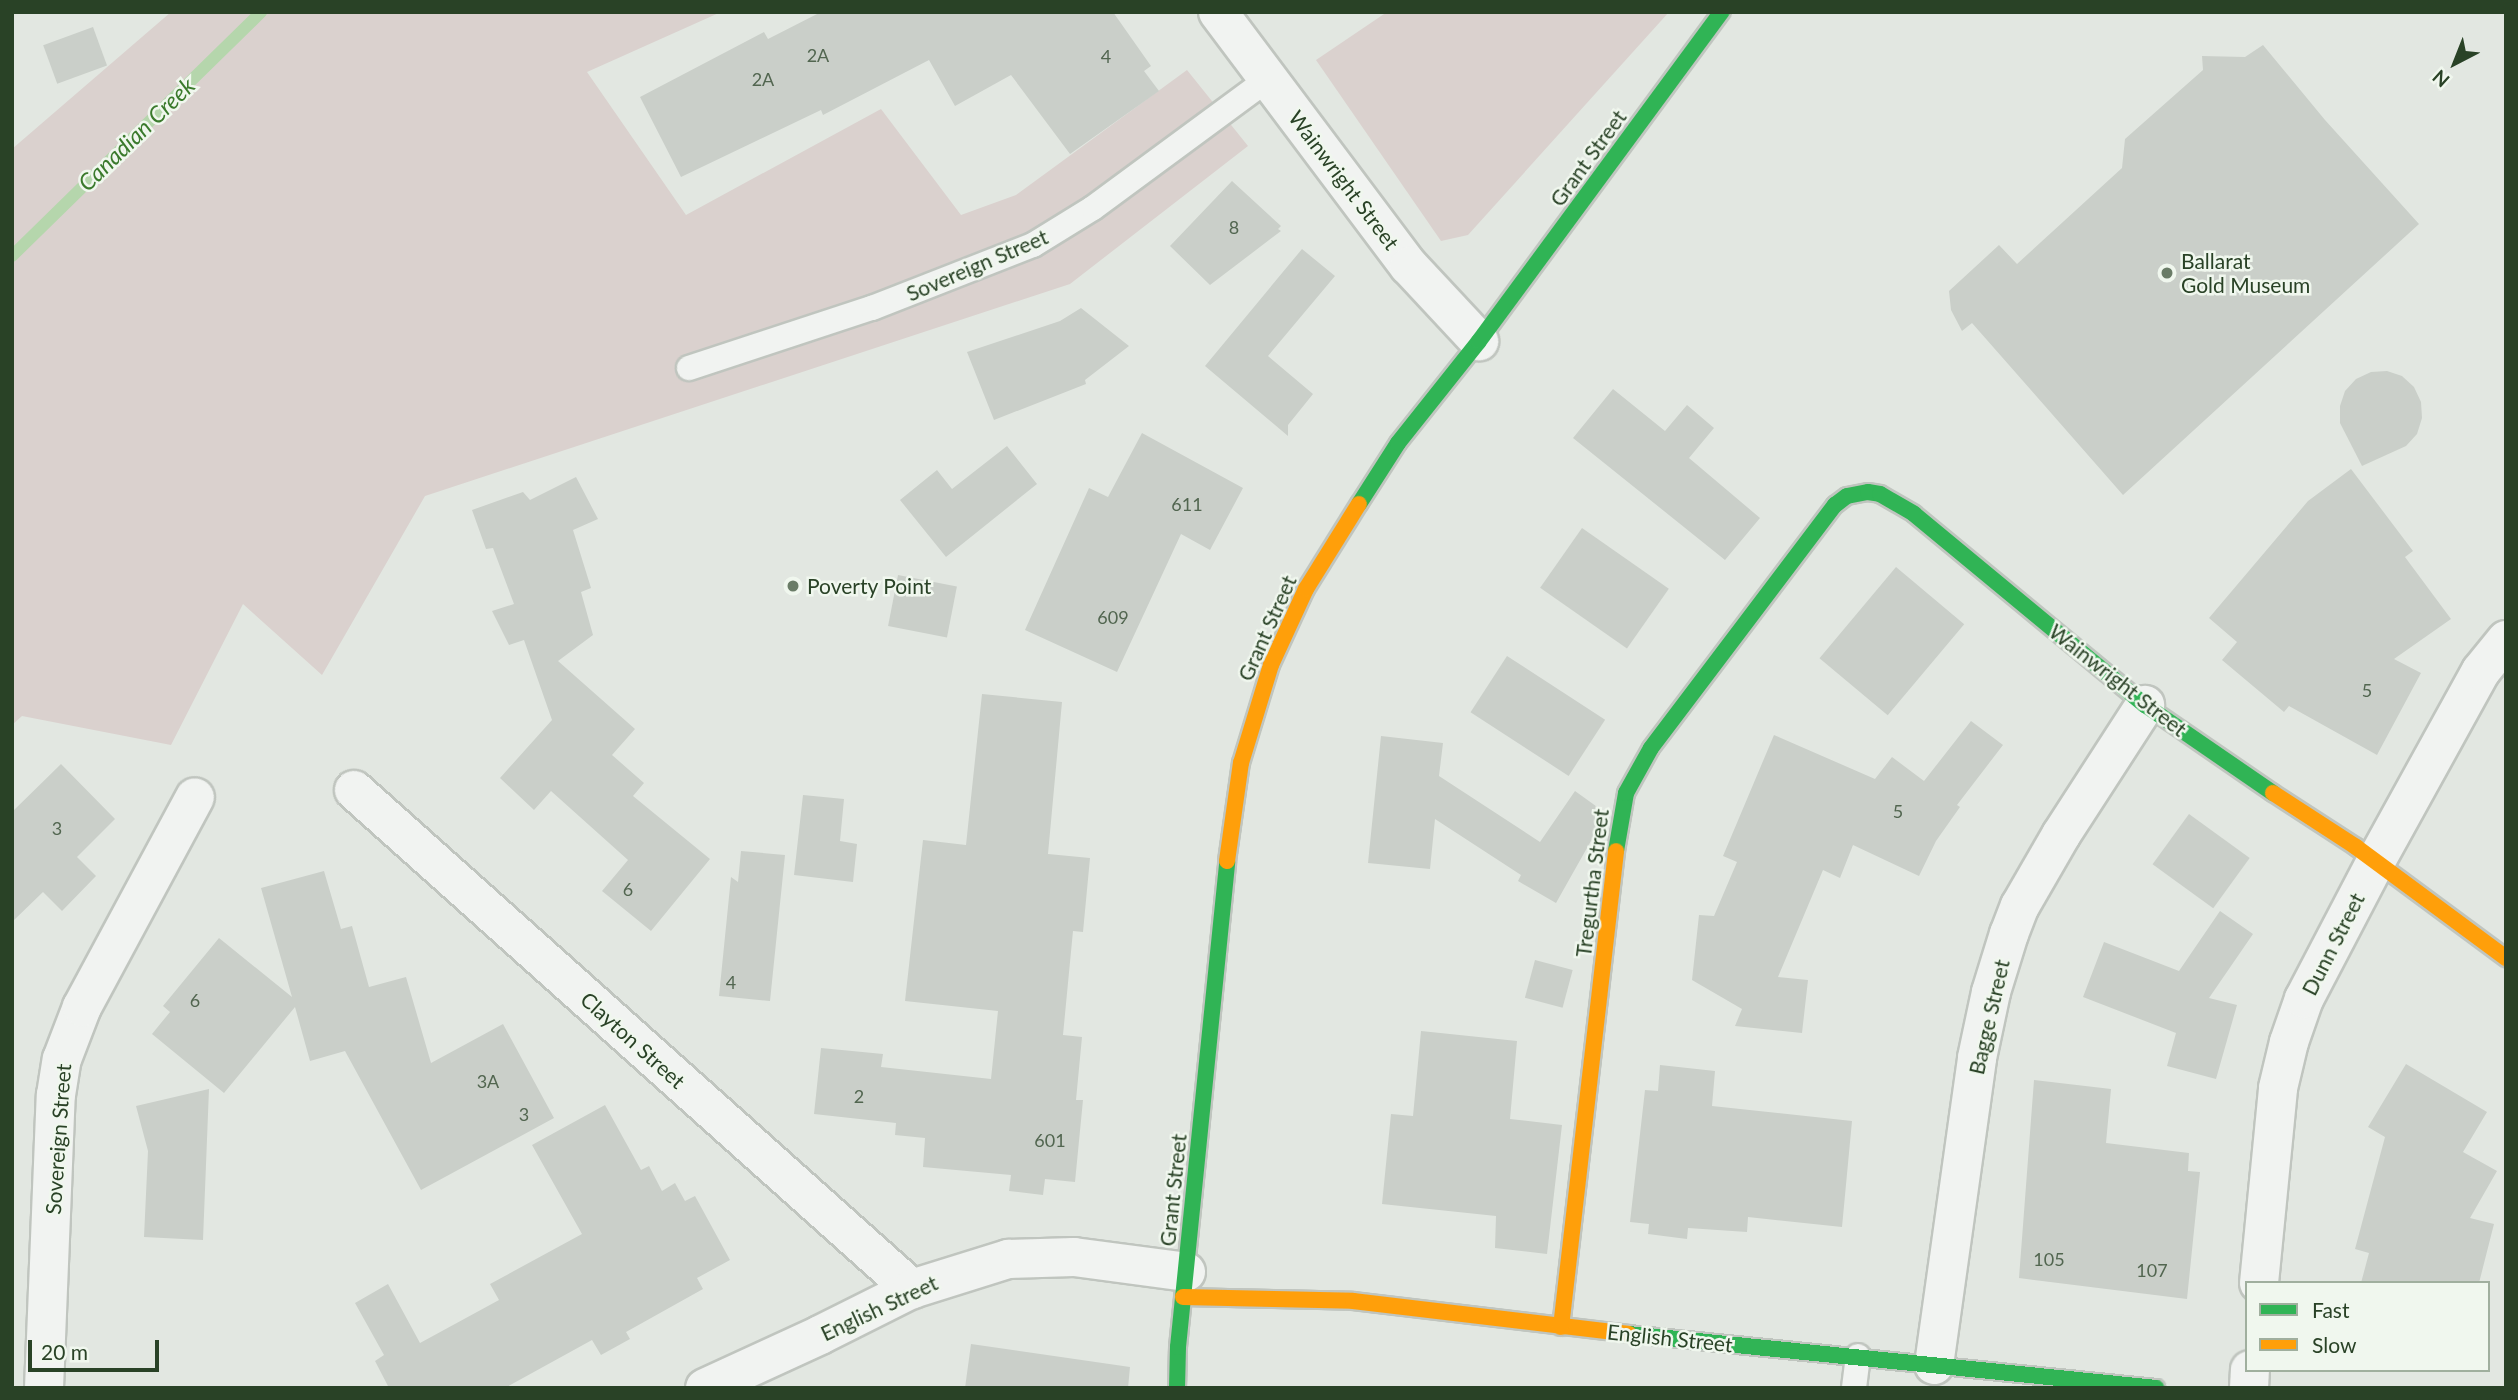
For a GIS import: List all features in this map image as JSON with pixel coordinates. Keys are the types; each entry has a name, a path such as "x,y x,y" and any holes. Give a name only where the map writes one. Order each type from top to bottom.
{"street":[{"name":"Wainwright Street","path":"1218,12 1409,266 1479,341"},
{"name":"Grant Street","path":"1177,1388 1234,796 1255,713 1292,617 1330,546 1398,443 1479,341 1722,12"},
{"name":"Wainwright Street","path":"1868,492 1886,496 1914,513 2145,705 2225,762 2376,861 2506,958"},
{"name":"Tregurtha Street","path":"1561,1327 1620,817 1626,793 1651,748 1835,505 1847,496 1868,492"},
{"name":"Dunn Street","path":"2259,1281 2275,1114 2288,1042 2314,977 2376,861 2481,671 2506,640"},
{"name":"Bagge Street","path":"1934,1365 1977,1058 2005,946 2021,906 2049,855 2145,705"},
{"name":"Clayton Street","path":"354,790 912,1289"},
{"name":"Sovereign Street","path":"44,1388 57,1095 62,1059 82,1007 195,797"},
{"name":"English Street","path":"714,1386 912,1289 979,1266 1028,1257 1074,1257 1185,1284 1353,1301 1561,1327 2156,1388"}],"lane":[{"name":"Sovereign Street","path":"689,368 872,308 1033,245 1093,208 1268,79"},
{"path":"1854,1388 1858,1356"}],"shaded area":[{"path":"171,12 721,12 587,72 686,215 881,109 961,215 1016,195 1187,70 1248,146 1070,284 425,496 322,675 243,604 171,745 22,716 12,725 12,149"},
{"path":"1387,12 1669,12 1468,235 1441,241 1316,60"}],"building":[{"path":"821,12 1113,12 1151,66 1144,71 1159,91 1070,154 1011,75 955,106 929,60 823,115 821,110 681,177 640,97 764,32 768,39"},
{"path":"93,27 107,66 57,84 43,45"},
{"name":"Ballarat Gold Museum","path":"2263,45 2325,120 2419,224 2123,495 1972,323 1962,331 1951,310 1949,291 1999,245 2017,264 2122,168 2125,139 2203,70 2202,56 2245,57"},
{"path":"1232,181 1281,226 1278,229 1281,231 1210,285 1170,246"},
{"path":"1302,249 1335,276 1268,356 1313,394 1288,425 1288,436 1205,366"},
{"path":"1081,308 1129,346 1085,380 1086,384 994,420 967,352 1060,321"},
{"path":"2387,371 2402,376 2414,387 2421,402 2422,418 2417,434 2406,446 2362,466 2340,423 2340,406 2345,391 2356,379 2371,372"},
{"path":"1613,389 1665,431 1687,405 1714,428 1689,458 1760,518 1725,560 1573,438"},
{"path":"1142,433 1243,488 1210,550 1181,534 1117,672 1025,630 1089,488 1108,497"},
{"path":"1007,446 1037,484 946,557 900,500 937,470 952,489"},
{"path":"2351,469 2413,551 2405,557 2451,619 2394,659 2421,673 2377,755 2289,706 2284,712 2222,660 2237,642 2209,618 2308,501"},
{"path":"576,477 598,519 573,530 591,588 581,592 593,635 558,661 635,729 612,755 644,783 633,796 710,859 651,931 602,891 628,860 551,791 534,810 500,778 552,720 524,640 509,645 492,611 514,604 493,548 486,549 472,510 523,492 530,500"},
{"path":"1582,528 1669,589 1627,649 1540,588"},
{"path":"1896,567 1964,624 1888,715 1820,658"},
{"path":"898,575 957,586 947,637 888,626"},
{"path":"1507,656 1605,720 1569,776 1471,712"},
{"path":"982,694 1062,702 1048,854 1090,858 1083,932 1073,931 1063,1035 1082,1037 1076,1100 1083,1100 1075,1182 1045,1179 1043,1195 1009,1191 1011,1175 923,1167 925,1138 895,1135 896,1123 814,1114 821,1048 883,1054 881,1067 991,1079 998,1011 905,1001 923,840 966,845"},
{"path":"1971,721 2003,745 1957,805 1960,807 1936,841 1919,876 1853,845 1840,878 1823,870 1778,977 1808,980 1802,1033 1735,1026 1742,1009 1692,980 1699,915 1714,916 1737,862 1723,856 1774,735 1875,779 1892,757 1924,781"},
{"path":"1381,736 1443,743 1439,776 1540,842 1575,791 1600,809 1596,832 1556,903 1518,881 1521,875 1435,819 1430,869 1368,863"},
{"path":"61,764 115,819 77,857 96,876 62,911 43,892 12,922 12,812"},
{"path":"803,795 844,799 840,841 857,844 853,882 794,875"},
{"path":"2189,814 2250,858 2213,908 2153,864"},
{"path":"741,851 785,855 770,1001 719,996 731,877 738,882"},
{"path":"324,871 341,929 352,926 369,987 406,977 431,1063 503,1024 554,1118 421,1190 345,1051 310,1061 295,1007 224,1093 152,1034 170,1012 163,1006 219,938 292,997 261,888"},
{"path":"2220,911 2253,934 2209,998 2237,1005 2216,1079 2167,1066 2176,1033 2083,997 2104,942 2179,971"},
{"path":"1535,960 1573,970 1563,1008 1525,998"},
{"path":"1421,1031 1517,1041 1510,1119 1562,1125 1547,1254 1495,1248 1496,1216 1382,1204 1391,1114 1413,1116"},
{"path":"2406,1064 2487,1112 2463,1152 2497,1171 2470,1218 2494,1224 2480,1281 2362,1281 2369,1253 2355,1249 2385,1137 2368,1127"},
{"path":"1660,1065 1715,1071 1712,1106 1852,1121 1842,1227 1748,1217 1747,1232 1688,1228 1687,1239 1648,1234 1649,1224 1630,1222 1645,1090 1658,1091"},
{"path":"2034,1080 2111,1089 2106,1143 2189,1153 2188,1171 2200,1172 2187,1299 2019,1278"},
{"path":"209,1089 203,1240 144,1237 148,1151 136,1106"},
{"path":"605,1105 641,1170 649,1166 662,1191 675,1183 685,1201 695,1196 730,1260 697,1278 703,1289 626,1332 630,1339 601,1355 592,1340 505,1388 389,1388 375,1361 384,1355 355,1303 388,1284 420,1343 499,1300 490,1284 582,1234 532,1145"},
{"path":"971,1344 1130,1367 1128,1388 965,1388"}],"waterway":[{"name":"Canadian Creek","path":"12,256 261,12"}],"traffic: fast":[{"path":"1359,504 1398,443 1479,341 1722,12"},
{"path":"1616,851 1626,793 1651,748 1835,505 1847,496 1868,492 1880,494 1914,514 2145,705 2273,793"},
{"path":"1177,1388 1178,1347 1227,861"},
{"path":"1629,1334 2156,1388"}],"traffic: slow":[{"path":"1227,861 1241,763 1271,665 1306,589 1359,504"},
{"path":"2273,793 2356,847 2506,958"},
{"path":"1561,1327 1616,851"},
{"path":"1183,1297 1353,1301 1629,1334"}],"place":[{"name":"Ballarat Gold Museum","path":"2167,273"},
{"name":"Poverty Point","path":"793,586"}]}
